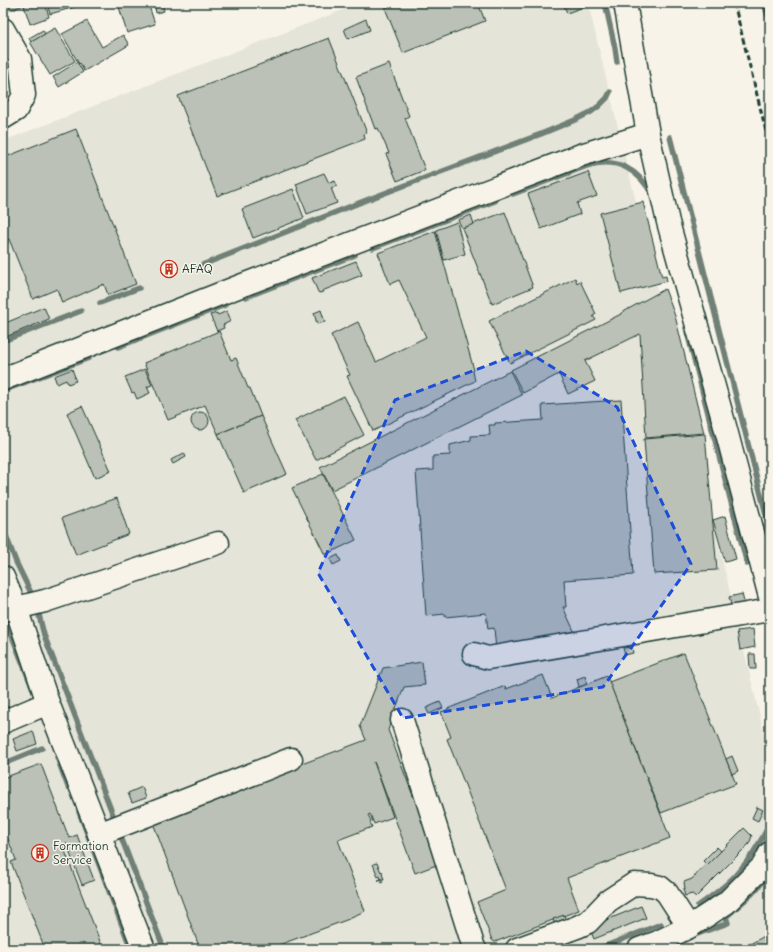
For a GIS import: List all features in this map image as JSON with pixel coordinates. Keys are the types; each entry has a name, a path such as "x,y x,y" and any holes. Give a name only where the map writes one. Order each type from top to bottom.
{"street":[{"path":"625,3 648,134 668,222 723,419 770,597"},
{"path":"3,29 20,59 24,95 16,110 3,118"},
{"path":"3,379 573,158 648,134"},
{"path":"30,604 218,543"},
{"path":"3,577 30,604 48,703 144,949"},
{"path":"474,654 488,658 770,610"},
{"path":"3,722 48,703"},
{"path":"402,720 475,949"},
{"path":"99,834 290,759"},
{"path":"639,949 658,942 689,927 726,903 763,866 770,853"},
{"path":"517,949 588,922 608,901 634,884 660,887 667,893 689,927"}],"highlighted area":[{"path":"526,351 617,407 691,564 603,687 403,718 318,573 395,400"}],"shaded area":[{"path":"361,3 588,3 770,756 770,949 3,949 3,141"}],"building":[{"path":"3,3 27,4 16,9 3,9"},
{"path":"28,3 42,3 44,7 46,6 49,17 30,24 24,6"},
{"path":"47,3 86,3 86,4 50,14"},
{"path":"131,3 148,3 155,24 127,33 119,7"},
{"path":"154,3 162,3 164,11 156,13"},
{"path":"397,3 478,3 485,21 403,53 385,8"},
{"path":"563,3 594,3 567,13"},
{"path":"366,19 370,30 348,39 344,29"},
{"path":"87,21 102,47 123,35 129,45 84,71 62,34"},
{"path":"55,28 75,61 50,75 30,42"},
{"path":"43,30 45,34 31,42 29,38"},
{"path":"329,38 367,133 364,134 365,139 217,196 178,96"},
{"path":"77,62 83,72 59,87 53,77"},
{"path":"389,64 409,116 405,118 425,170 397,181 386,154 389,153 378,128 375,129 356,77"},
{"path":"76,129 136,284 108,295 104,284 62,303 57,289 33,299 9,239 7,240 8,243 3,245 3,158"},
{"path":"588,172 597,196 577,203 580,214 541,229 528,194"},
{"path":"324,173 329,183 335,181 337,186 331,188 337,203 307,214 296,184"},
{"path":"293,189 304,218 253,238 242,209"},
{"path":"643,202 662,277 666,276 667,281 621,293 600,213"},
{"path":"505,212 533,287 492,304 462,228"},
{"path":"471,215 474,224 462,228 458,220"},
{"path":"457,222 465,254 444,260 436,230"},
{"path":"435,231 474,370 475,381 373,431 347,376 350,375 331,335 358,322 376,362 426,337 399,280 390,284 378,253"},
{"path":"356,261 362,275 322,291 323,292 318,292 312,278"},
{"name":"AFAQ","path":"172,263 175,271 167,274 164,267"},
{"path":"575,278 577,283 580,281 596,314 593,316 596,320 510,363 489,321"},
{"path":"665,289 675,316 704,433 646,438 640,334 585,361 595,381 568,394 559,374 523,393 511,370 621,314"},
{"path":"44,307 49,319 3,338 3,324"},
{"path":"321,310 325,322 317,324 314,313"},
{"path":"227,311 231,321 223,325 224,328 217,331 210,315 217,313 218,315"},
{"path":"219,331 231,360 236,358 261,416 218,434 205,405 168,420 144,363"},
{"path":"72,369 76,381 68,384 66,380 57,384 54,376"},
{"path":"145,369 152,385 147,387 150,393 137,399 134,392 132,393 125,377"},
{"path":"510,371 522,395 332,490 320,467"},
{"path":"344,396 364,435 316,460 295,420"},
{"path":"621,400 633,575 564,580 566,607 563,607 576,635 496,650 494,628 488,629 486,613 445,617 445,614 426,616 416,471 433,470 433,456 450,455 450,445 471,440 471,436 490,435 489,425 495,425 495,423 543,420 542,405"},
{"path":"82,406 111,471 95,478 67,413"},
{"path":"200,412 206,415 209,421 206,427 200,430 194,427 191,421 194,415"},
{"path":"261,416 287,474 244,493 218,434"},
{"path":"705,434 717,570 654,574 644,439"},
{"path":"184,453 186,457 173,464 171,460"},
{"path":"323,474 356,540 325,555 292,488"},
{"path":"117,498 129,534 76,555 62,518"},
{"path":"725,516 736,559 725,562 713,520"},
{"path":"338,555 341,561 333,565 330,559"},
{"path":"742,594 745,606 732,609 729,597"},
{"path":"753,629 755,647 740,650 737,631"},
{"path":"632,647 633,653 625,655 623,648"},
{"path":"684,653 736,784 661,813 609,682"},
{"path":"749,654 755,654 756,669 750,669"},
{"path":"422,662 425,685 404,687 388,730 439,864 415,873 374,762 393,817 374,824 370,814 368,815 372,827 338,840 365,911 349,919 268,949 200,949 152,820 366,740 360,726 383,668"},
{"path":"543,675 552,698 607,676 670,838 567,878 579,910 495,942 492,940 477,902 506,890 447,739 451,737 441,712 505,686 506,689"},
{"path":"585,676 587,684 579,687 577,679"},
{"path":"440,702 443,708 429,714 426,708"},
{"path":"33,731 37,744 17,751 13,739"},
{"path":"732,756 738,771 732,774 726,759"},
{"name":"Formation Service","path":"41,764 69,838 77,835 94,880 82,885 66,843 63,846 103,949 45,949 11,862 16,860 3,826 3,778"},
{"path":"142,787 146,798 132,803 128,793"},
{"path":"757,807 763,810 758,821 752,818"},
{"path":"744,828 752,836 749,844 696,897 692,894 685,896 683,889 685,889 684,882 692,879"},
{"path":"717,847 721,851 707,865 703,861"},
{"path":"377,863 381,872 382,871 384,879 381,879 380,876 378,877 373,864"},
{"path":"641,906 646,918 594,939 589,927"},
{"path":"564,915 566,921 555,925 553,919"},
{"path":"770,933 770,949 741,949"}],"waterway":[{"path":"605,3 617,62"},
{"path":"764,3 770,23"},
{"path":"197,267 575,120 599,106 607,98 610,92"},
{"path":"670,137 770,530"},
{"path":"513,194 587,166 598,163 608,163 617,164 634,172 653,196"},
{"path":"373,248 495,201"},
{"path":"246,297 355,255"},
{"path":"100,303 139,288"},
{"path":"118,347 225,305"},
{"path":"3,341 81,311"},
{"path":"686,328 747,564"},
{"path":"5,390 89,358"},
{"path":"3,528 16,562 34,599"},
{"path":"37,607 44,635 113,815"},
{"path":"3,613 30,682"},
{"path":"3,764 42,748"},
{"path":"57,757 68,787"},
{"path":"79,812 131,949"},
{"path":"698,906 734,877 754,851 770,823"},
{"path":"121,837 164,949"},
{"path":"692,936 728,923 726,917 752,894 770,874"},
{"path":"598,949 661,924"}],"railway":[{"path":"734,3 770,147"}],"place":[{"name":"AFAQ","path":"169,269"},
{"name":"Formation Service","path":"40,853"}]}
